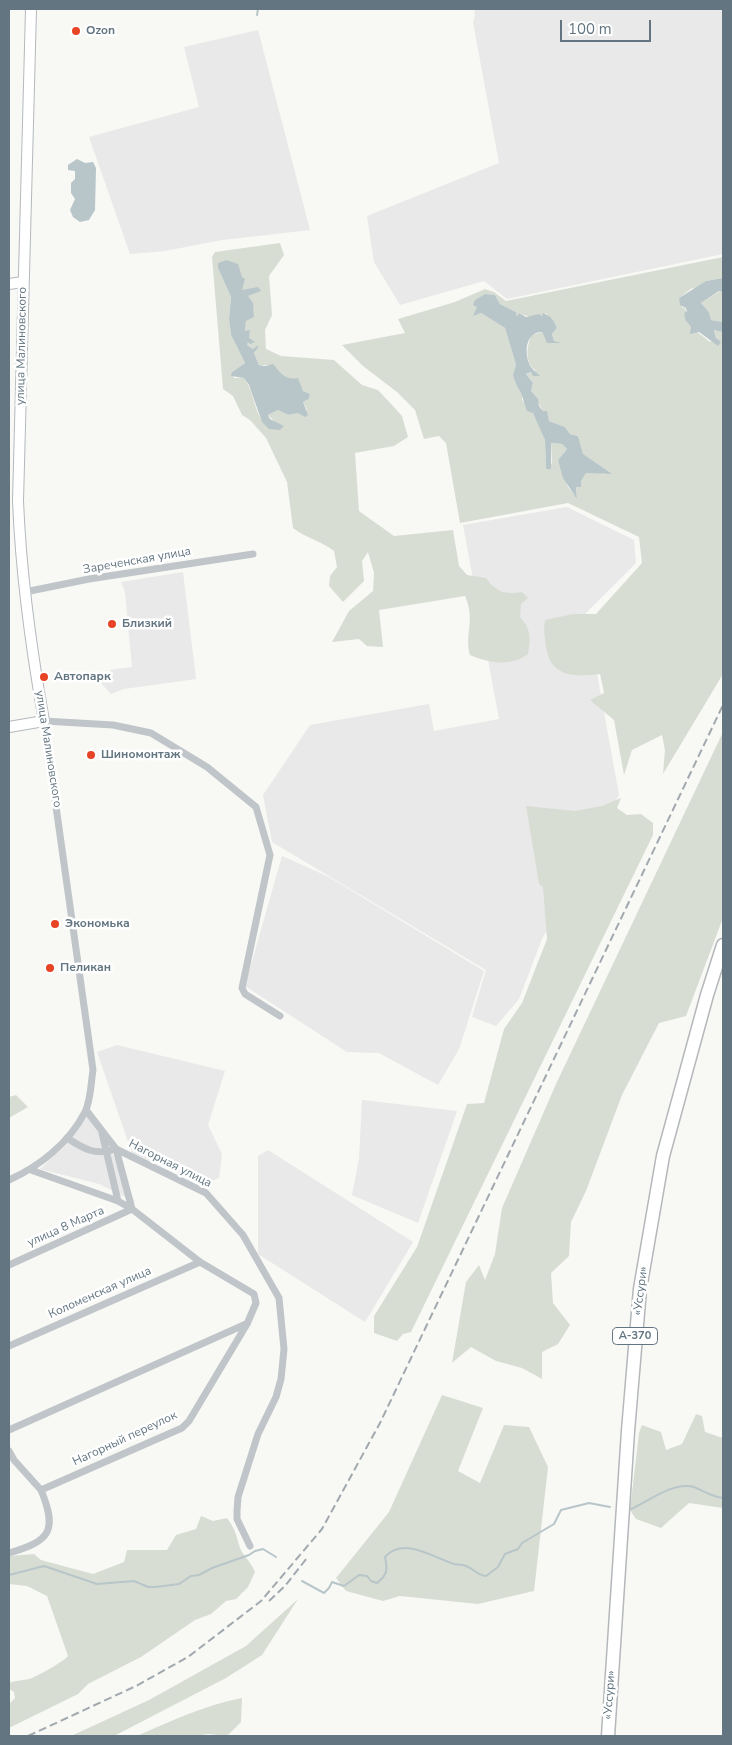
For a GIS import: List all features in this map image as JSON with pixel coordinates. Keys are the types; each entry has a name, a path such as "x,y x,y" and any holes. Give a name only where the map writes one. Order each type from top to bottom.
{"highway":[{"name":"«Уссури»","path":"608,1736 628,1422 640,1290 663,1156 704,1005 723,944"}],"street":[{"name":"улица Малиновского","path":"9,1180 31,1170 67,1138 86,1110 93,1070 44,721 30,639 18,501 31,9"},
{"path":"9,284 23,282"},
{"name":"Зареченская улица","path":"25,592 89,579 253,554"},
{"path":"9,727 44,721 113,725 151,733 208,767 256,807 270,855 242,988 245,994 280,1016"},
{"name":"Нагорная улица","path":"86,1110 116,1149 206,1193 243,1235 279,1298 284,1349 281,1380 276,1397 258,1434 238,1497 237,1519 250,1546"},
{"path":"102,1130 105,1152 118,1201"},
{"path":"67,1138 88,1151 105,1152 116,1149 132,1209"},
{"path":"31,1170 118,1201 132,1209 200,1262"},
{"name":"улица 8 Марта","path":"9,1265 132,1209"},
{"name":"Нагорный переулок","path":"41,1490 186,1425 247,1324 257,1298 200,1262"},
{"name":"Коломенская улица","path":"9,1346 200,1262"},
{"path":"9,1430 247,1324"},
{"path":"9,1451 14,1460 41,1490 50,1520 49,1532 37,1543 9,1553"}],"shaded area":[{"path":"474,9 723,9 723,254 507,299 484,281 400,305 374,262 367,216 499,163 473,22"},
{"path":"258,30 310,230 222,240 165,251 130,254 89,137 199,107 184,47"},
{"path":"77,159 85,163 93,162 96,168 95,210 89,220 80,222 73,217 70,210 75,199 71,193 71,183 75,179 75,171 68,170 68,165"},
{"path":"280,243 284,255 269,276 272,315 265,330 266,349 281,356 334,360 362,385 378,390 402,416 408,437 394,446 355,453 359,511 394,536 453,530 459,566 467,575 486,578 493,587 501,591 506,593 522,592 528,598 521,604 520,617 529,634 528,654 515,661 507,662 492,662 470,655 468,640 470,613 465,596 379,610 383,647 367,646 359,639 332,642 349,611 373,591 374,573 368,552 362,561 364,581 343,602 329,586 330,576 337,567 334,551 293,528 287,482 266,438 250,420 242,415 233,396 223,389 212,257 215,252","holes":["226,260 240,272 242,291 260,291 247,296 254,312 246,321 245,331 248,331 247,345 253,349 258,345 254,353 259,365 269,365 288,379 295,379 303,391 310,394 309,399 303,402 307,410 288,415 278,410 268,415 276,423 267,426 259,416 248,384 244,378 234,378 232,372 245,363 231,335 229,319 231,297 218,268 219,263"]},
{"path":"723,257 723,278 706,281 695,289 692,288 679,298 682,307 685,308 691,327 710,342 716,338 714,329 723,332 723,674 663,774 665,750 662,735 632,750 624,775 614,720 590,700 604,693 600,674 573,675 559,670 553,665 549,657 544,633 545,620 573,614 596,614 642,563 639,537 568,503 460,523 446,443 439,436 424,439 415,410 397,392 363,366 342,345 405,333 398,319 455,302 485,289 494,292 506,301","holes":["485,294 495,295 500,304 516,312 517,316 519,313 532,317 546,313 557,328 552,334 554,341 545,339 542,332 531,335 528,359 536,371 526,374 533,383 531,391 549,421 565,427 570,434 578,436 582,454 605,475 598,472 586,473 576,487 577,498 568,487 558,460 567,449 562,444 551,443 552,463 546,469 545,440 542,429 533,413 522,400 522,393 516,384 514,375 516,365 505,328 481,313 474,315"]},
{"path":"226,260 238,264 242,277 245,279 242,290 258,287 261,291 248,296 253,303 254,317 246,321 245,331 250,330 249,338 255,342 250,344 248,342 247,345 253,349 258,345 254,353 259,365 273,364 286,377 298,378 303,391 310,394 309,399 303,402 308,415 305,417 298,413 288,415 278,410 268,415 270,419 284,426 280,430 269,429 262,422 249,385 244,378 231,376 232,372 245,363 231,335 229,319 231,297 218,268 218,263"},
{"path":"723,278 723,292 719,291 701,303 709,312 711,320 723,322 723,332 714,330 716,338 721,342 718,346 699,332 690,334 691,327 685,317 686,308 680,305 679,298 706,281"},
{"path":"720,291 723,292 723,322 711,320 709,312 701,303"},
{"path":"485,294 495,295 500,304 516,312 517,316 519,313 526,317 539,314 542,316 543,313 550,317 556,325 557,328 552,334 554,341 562,343 547,343 542,332 532,336 527,345 529,362 540,376 533,376 531,372 526,374 533,383 531,391 538,399 539,406 543,411 547,411 549,421 565,427 570,434 578,436 583,454 612,474 586,473 581,481 581,487 576,487 577,499 563,478 558,460 567,449 562,444 551,443 551,469 546,469 545,440 533,413 527,411 516,384 513,375 516,365 505,328 481,313 473,316 477,307 473,305 475,300"},
{"path":"567,507 634,540 636,563 586,613 619,795 542,939 519,999 496,1026 472,1017 486,970 272,842 263,795 310,725 429,704 434,731 499,719 463,525"},
{"path":"183,572 196,679 124,689 111,694 102,684 101,678 110,676 110,670 132,667 125,592 121,582"},
{"path":"723,732 723,918 686,1016 659,1023 622,1095 586,1191 571,1222 569,1256 551,1273 553,1303 570,1325 558,1344 542,1352 542,1379 522,1368 496,1361 471,1347 452,1363 466,1282 479,1265 485,1280 495,1254 502,1208 556,1084"},
{"path":"621,798 617,808 627,815 641,814 653,823 653,835 411,1332 403,1334 397,1341 374,1333 374,1316 417,1247 467,1104 484,1103 504,1029 522,1003 547,939 543,887 539,884 526,806 575,811 602,806"},
{"path":"282,856 329,877 484,971 459,1049 438,1085 379,1053 347,1052 245,986"},
{"path":"117,1045 225,1071 208,1125 222,1154 219,1178 204,1184 132,1153 97,1052"},
{"path":"16,1095 28,1107 9,1118 9,1097"},
{"path":"362,1100 457,1111 418,1223 352,1195 359,1159"},
{"path":"87,1115 106,1140 135,1202 99,1184 40,1169 66,1145"},
{"path":"268,1150 413,1242 365,1322 258,1254 258,1156"},
{"path":"442,1395 483,1408 458,1471 480,1483 504,1425 529,1427 548,1467 534,1591 478,1604 400,1596 383,1601 346,1591 336,1578 389,1512"},
{"path":"696,1414 702,1416 705,1432 723,1438 723,1508 689,1503 661,1528 636,1519 630,1510 639,1433 642,1425 661,1432 666,1450 682,1444"},
{"path":"201,1516 213,1521 227,1518 230,1522 241,1550 255,1572 248,1587 236,1599 226,1601 211,1614 195,1620 141,1657 88,1684 78,1694 9,1728 9,1704 15,1698 14,1692 9,1689 9,1683 32,1678 68,1656 47,1596 27,1586 9,1584 9,1556 34,1554 41,1560 93,1574 124,1562 127,1550 167,1550 176,1535 196,1529"},
{"path":"298,1599 262,1655 226,1678 114,1736 71,1736 149,1700 246,1646"},
{"path":"242,1698 241,1722 227,1736 209,1734 192,1736 137,1736 201,1709"}],"waterway":[{"path":"257,15 258,9"},
{"path":"631,1509 670,1489 686,1486 694,1487 723,1498"},
{"path":"302,1581 324,1593 332,1582 344,1586 359,1575 367,1576 371,1581 377,1583 386,1572 385,1557 401,1548 419,1550 454,1564 464,1565 486,1576 498,1567 505,1554 518,1549 522,1543 554,1524 561,1510 589,1503 610,1507"},
{"path":"9,1575 44,1566 97,1584 134,1581 148,1587 156,1587 179,1584 191,1576 199,1575 255,1551 263,1549 276,1557"}],"railway":[{"path":"28,1736 136,1686 188,1657 261,1601 322,1529 380,1423 723,705"},
{"path":"269,1601 285,1586 307,1558"}],"place":[{"name":"Ozon","path":"76,31"},
{"name":"Близкий","path":"112,624"},
{"name":"Автопарк","path":"44,677"},
{"name":"Шиномонтаж","path":"91,755"},
{"name":"Экономька","path":"55,924"},
{"name":"Пеликан","path":"50,968"}]}
